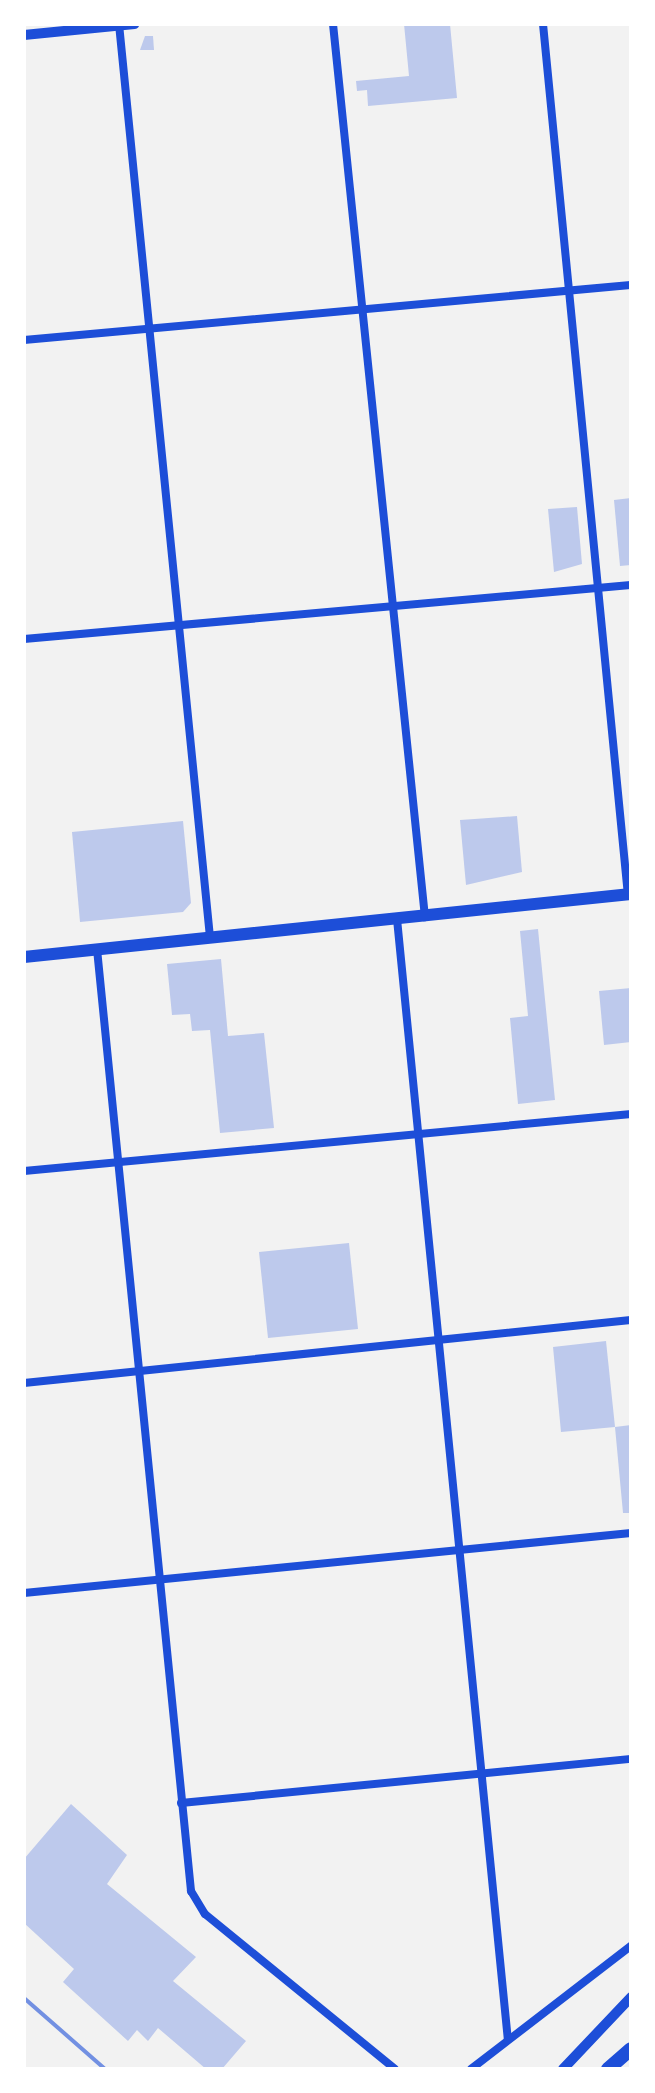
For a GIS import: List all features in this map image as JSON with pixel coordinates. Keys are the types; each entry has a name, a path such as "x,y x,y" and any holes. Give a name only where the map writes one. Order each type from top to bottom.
{"highway":[{"path":"608,2069 631,2049"}],"main road":[{"path":"24,957 629,894"}],"street":[{"path":"24,35 134,24"},
{"path":"333,24 425,917"},
{"path":"543,24 573,290 629,894"},
{"path":"119,25 210,938"},
{"path":"24,340 631,285"},
{"path":"24,639 631,585"},
{"path":"397,919 508,2040"},
{"path":"97,949 191,1891 205,1914 395,2069"},
{"path":"24,1171 417,1137 631,1114"},
{"path":"24,1383 631,1320"},
{"path":"24,1593 631,1533"},
{"path":"181,1803 481,1771 631,1759"},
{"path":"471,2069 631,1946"},
{"path":"563,2069 631,1997"}],"building":[{"path":"404,24 450,24 457,98 368,106 367,90 357,91 356,81 409,76"},
{"path":"145,36 153,36 154,50 140,50"},
{"path":"631,498 631,565 620,566 614,500"},
{"path":"577,507 582,564 554,572 548,509"},
{"path":"517,816 522,872 466,885 460,820"},
{"path":"183,821 191,903 183,912 80,922 72,832"},
{"path":"538,929 555,1100 518,1104 510,1018 528,1016 520,931"},
{"path":"221,959 228,1036 264,1033 274,1128 220,1133 210,1030 192,1031 190,1014 172,1015 167,964"},
{"path":"631,988 631,1042 604,1045 599,991"},
{"path":"349,1243 358,1329 268,1338 259,1252"},
{"path":"606,1341 615,1427 561,1432 553,1347"},
{"path":"631,1425 631,1513 623,1513 615,1427"},
{"path":"71,1804 127,1855 107,1884 196,1957 173,1981 246,2041 222,2069 206,2069 158,2028 148,2041 137,2030 128,2041 63,1982 74,1969 24,1923 24,1859"}],"railway":[{"path":"24,1998 105,2069"}]}
